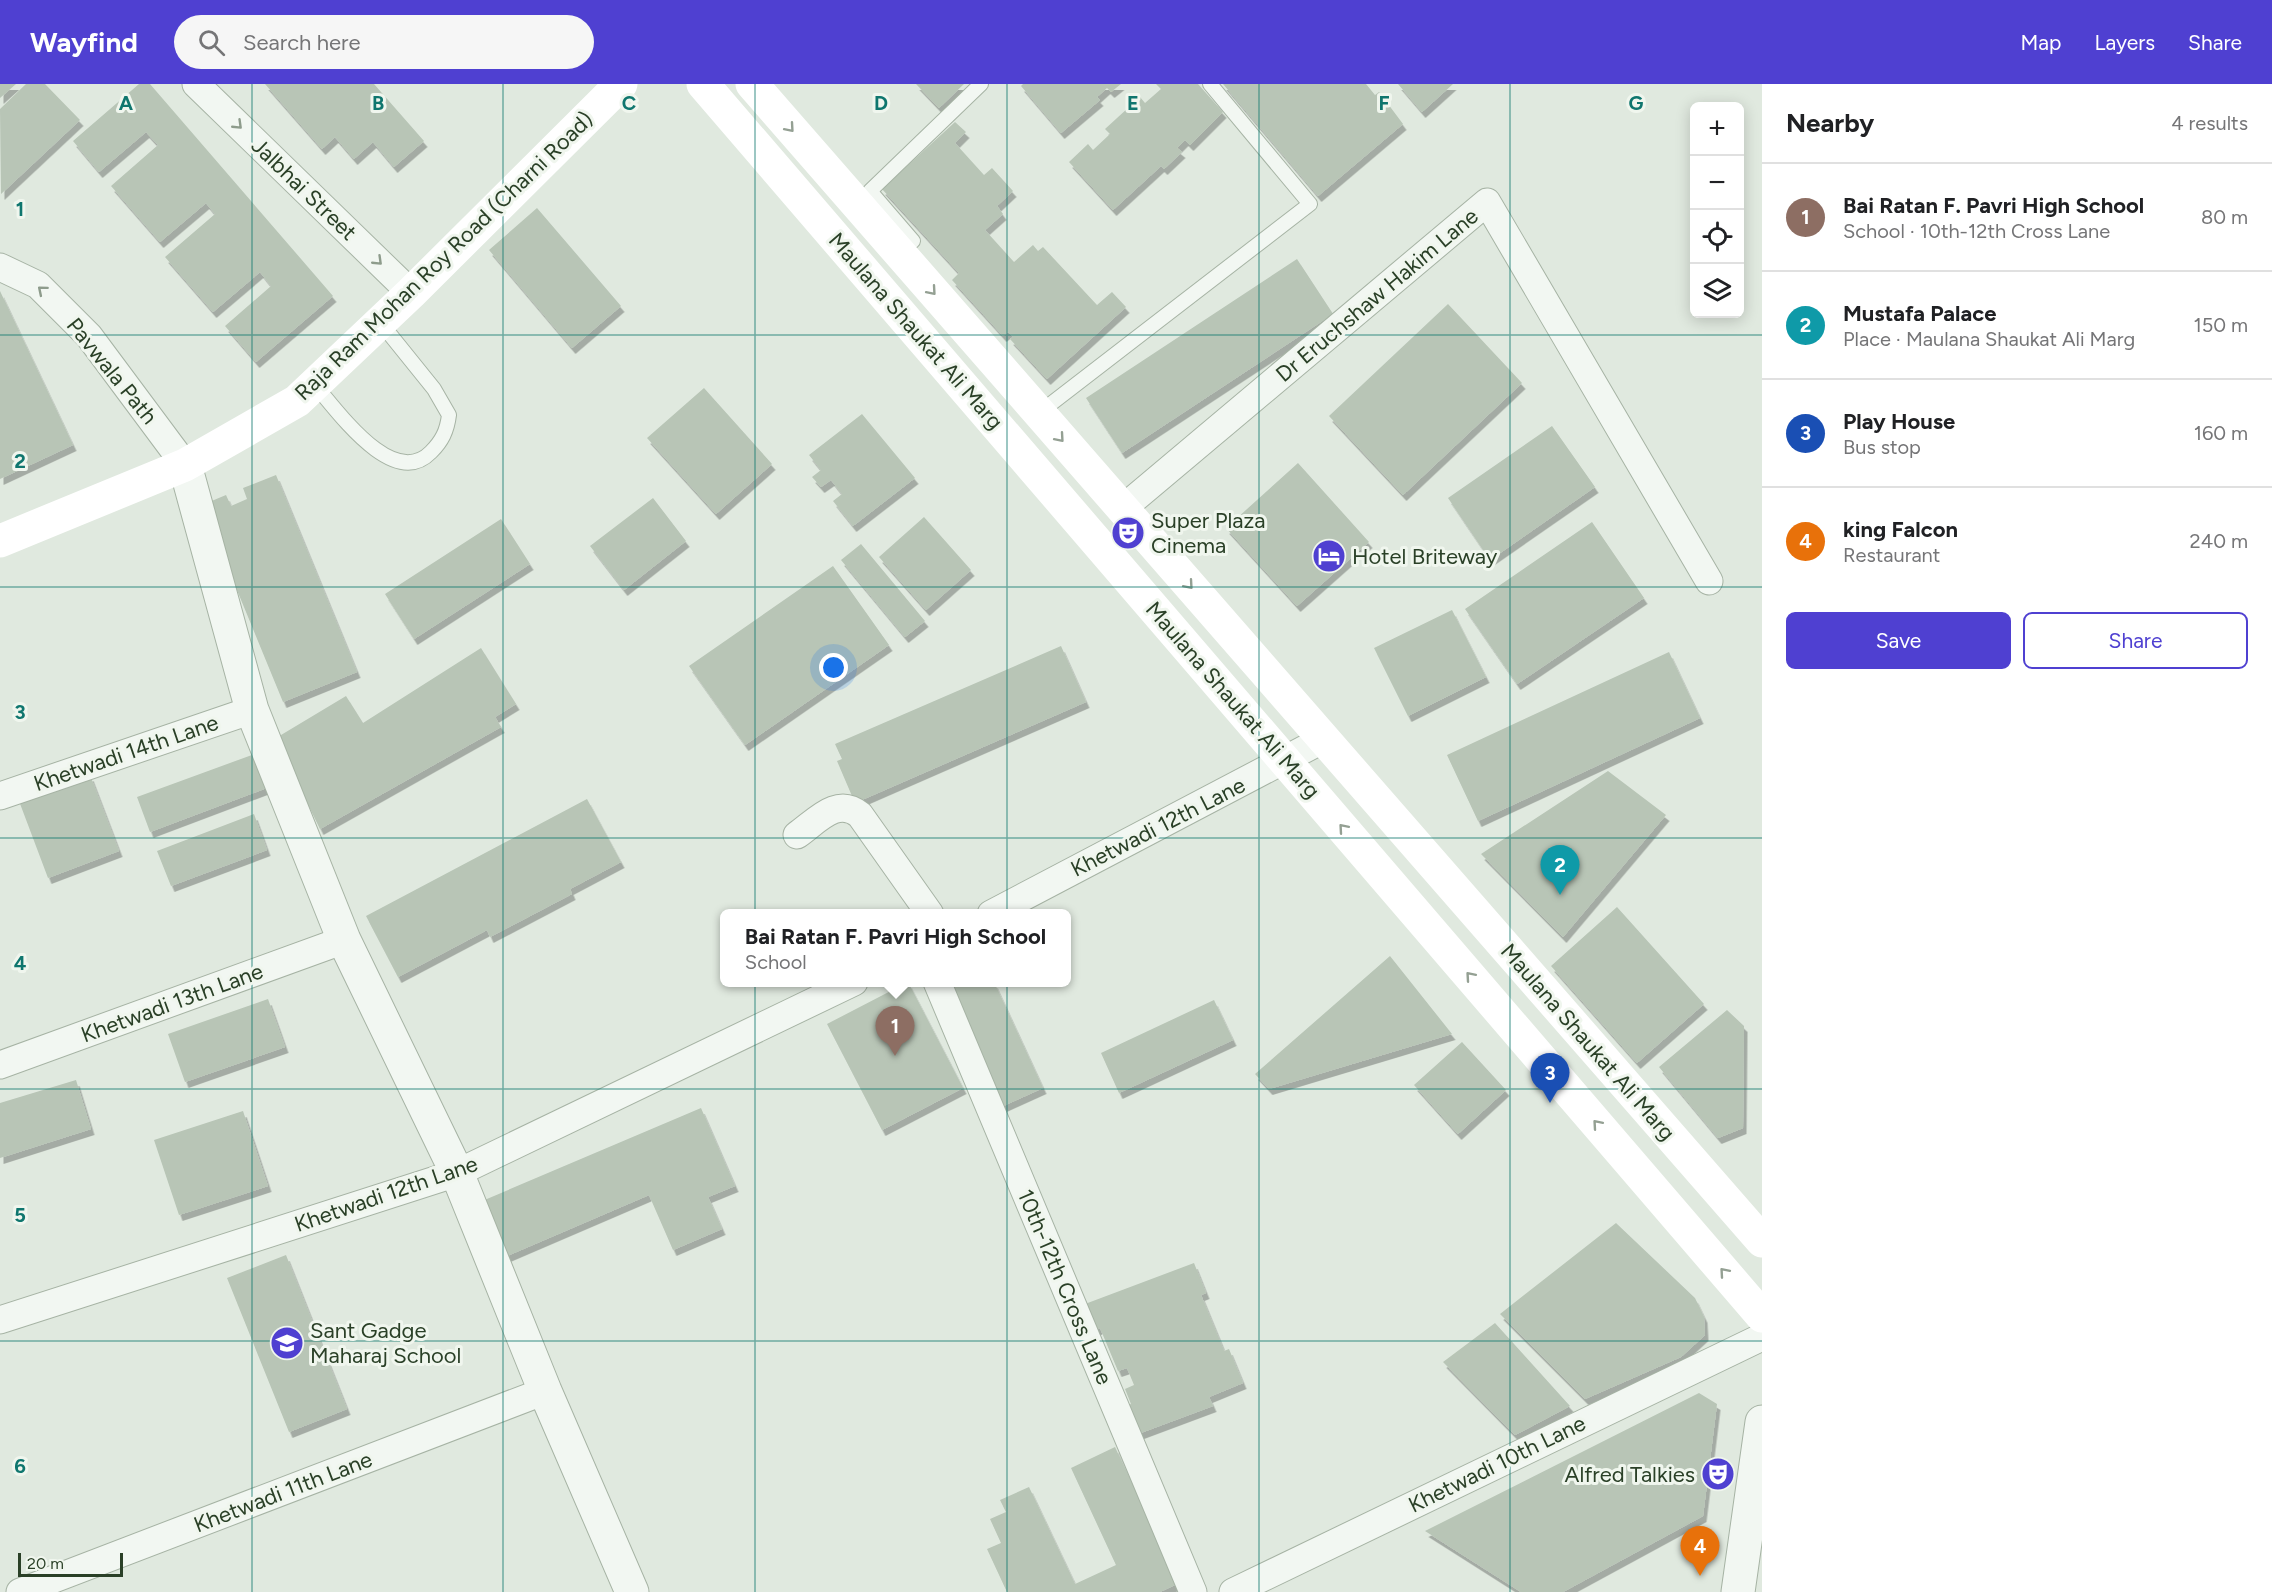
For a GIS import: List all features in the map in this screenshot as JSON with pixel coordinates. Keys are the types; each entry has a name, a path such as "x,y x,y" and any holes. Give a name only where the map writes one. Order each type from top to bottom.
{"main road":[{"name":"Raja Ram Mohan Roy Road (Charni Road)","path":"0,541 185,465 297,401 411,293 621,84"},
{"name":"Maulana Shaukat Ali Marg","path":"703,84 1762,1316"},
{"name":"Maulana Shaukat Ali Marg","path":"752,84 1762,1242"}],"street":[{"name":"Jalbhai Street","path":"196,84 411,293"},
{"name":"Dr Eruchshaw Hakim Lane","path":"1122,509 1487,202 1709,581"},
{"name":"Pavwala Path","path":"0,267 38,285 89,336 185,465"},
{"path":"185,465 252,710 344,940 457,1173 545,1391 632,1592"},
{"name":"Khetwadi 14th Lane","path":"0,796 252,710"},
{"name":"Khetwadi 12th Lane","path":"1001,909 1324,739"},
{"path":"797,835 833,809 844,806 852,808 860,815 926,909"},
{"name":"Khetwadi 13th Lane","path":"0,1065 344,940"},
{"name":"Khetwadi 12th Lane","path":"0,1320 457,1173 844,987"},
{"name":"10th-12th Cross Lane","path":"939,987 1193,1592"},
{"name":"Khetwadi 10th Lane","path":"1233,1592 1762,1337"},
{"name":"Khetwadi 11th Lane","path":"20,1592 545,1391"},
{"path":"1738,1592 1762,1422"}],"lane":[{"path":"899,253 913,241 870,191 981,84"},
{"path":"1039,413 1310,204 1210,84"},
{"path":"314,384 370,446 384,457 412,462 426,457 443,438 449,415 434,389 380,321"}],"building":[{"path":"0,84 16,84 0,98"},
{"path":"26,84 45,84 80,120 1,194 0,109"},
{"path":"139,84 150,84 333,296 256,362 225,326 271,286 260,272 213,312 165,257 215,214 206,203 160,242 111,186 158,145 146,132 99,172 73,141"},
{"path":"265,84 374,84 424,141 394,167 373,142 354,159 335,137 322,149"},
{"path":"916,84 964,84 939,108"},
{"path":"1023,84 1121,84 1111,92 1107,88 1097,97 1100,100 1061,133 1021,86"},
{"path":"1156,84 1198,84 1223,112 1190,145 1185,140 1177,148 1182,152 1164,169 1161,166 1113,210 1069,162 1088,144 1093,150 1110,134 1105,129 1140,97 1145,103 1161,89"},
{"path":"1223,84 1366,84 1375,95 1379,92 1403,124 1318,196"},
{"path":"1398,84 1453,84 1422,112"},
{"path":"955,122 966,132 955,143 984,175 992,168 1013,191 997,206 1003,214 985,230 1014,262 1033,245 1038,251 1043,247 1097,305 1112,292 1126,307 1047,379 1010,339 1013,337 1008,332 1003,336 952,280 959,273 882,189"},
{"path":"537,208 621,306 572,348 489,250"},
{"path":"1297,259 1333,314 1122,453 1086,398"},
{"path":"0,291 73,445 0,479"},
{"path":"1448,304 1522,383 1403,495 1329,416"},
{"path":"704,388 772,464 716,514 647,438"},
{"path":"862,414 915,478 853,526 833,501 842,494 831,480 821,487 812,477 821,470 809,455"},
{"path":"1552,426 1595,487 1490,560 1448,498"},
{"path":"1298,463 1369,542 1297,606 1226,528"},
{"path":"276,475 357,672 283,702 202,505 226,495 231,506 247,499 243,488"},
{"path":"653,498 686,541 624,590 590,546"},
{"path":"924,517 971,570 926,610 879,557"},
{"path":"501,519 530,564 414,639 385,594"},
{"path":"1592,522 1644,598 1517,684 1465,609"},
{"path":"861,544 925,621 905,637 841,560"},
{"path":"833,566 889,645 745,745 689,666"},
{"path":"1452,610 1486,677 1408,716 1374,648"},
{"path":"1061,646 1086,702 855,803 837,761 842,759 835,744"},
{"path":"481,648 516,704 495,717 501,727 320,829 276,738 346,696 363,723"},
{"path":"1669,652 1700,718 1478,821 1447,755"},
{"path":"260,752 272,786 150,832 137,797"},
{"path":"1608,771 1666,815 1563,937 1481,854"},
{"path":"90,775 119,851 48,878 19,801"},
{"path":"587,799 621,862 570,889 572,894 490,937 487,930 398,977 366,916"},
{"path":"254,814 267,850 171,886 157,851"},
{"path":"1617,907 1704,1004 1637,1063 1551,966"},
{"path":"1390,956 1452,1034 1269,1089 1255,1074"},
{"path":"898,987 911,987 963,1088 882,1130 827,1024"},
{"path":"953,987 996,987 1043,1088 999,1108 959,1024 968,1020"},
{"path":"268,999 285,1047 185,1082 168,1034"},
{"path":"1214,1000 1233,1040 1119,1093 1101,1053"},
{"path":"1727,1010 1744,1026 1743,1128 1718,1138 1659,1067"},
{"path":"1462,1042 1506,1090 1458,1134 1414,1085"},
{"path":"76,1080 91,1129 0,1158 0,1103"},
{"path":"701,1108 735,1186 708,1197 722,1229 673,1250 649,1195 498,1260 475,1204"},
{"path":"243,1111 268,1186 179,1215 154,1140"},
{"path":"1616,1223 1695,1298 1704,1317 1705,1335 1681,1357 1585,1399 1500,1314"},
{"path":"286,1255 347,1409 289,1432 227,1278"},
{"path":"1194,1263 1206,1293 1201,1295 1224,1351 1229,1349 1243,1383 1209,1397 1213,1406 1138,1434 1126,1406 1131,1404 1125,1389 1134,1385 1127,1368 1118,1371 1100,1328 1095,1330 1085,1304"},
{"path":"1495,1323 1570,1406 1515,1435 1443,1362"},
{"path":"1699,1393 1717,1404 1703,1516 1563,1592 1521,1592 1425,1531"},
{"path":"1115,1447 1179,1583 1160,1592 1007,1592 987,1549 1001,1543 990,1519 1006,1512 1000,1500 1029,1487 1075,1584 1116,1565 1071,1468"}],"place":[{"name":"Super Plaza Cinema","path":"1128,533"},
{"name":"Hotel Briteway","path":"1329,556"},
{"name":"Mustafa Palace","path":"1560,895"},
{"name":"Bai Ratan F. Pavri High School","path":"895,1056"},
{"name":"Play House","path":"1550,1103"},
{"name":"Sant Gadge Maharaj School","path":"287,1343"},
{"name":"Alfred Talkies","path":"1718,1474"},
{"name":"king Falcon","path":"1700,1576"}]}
